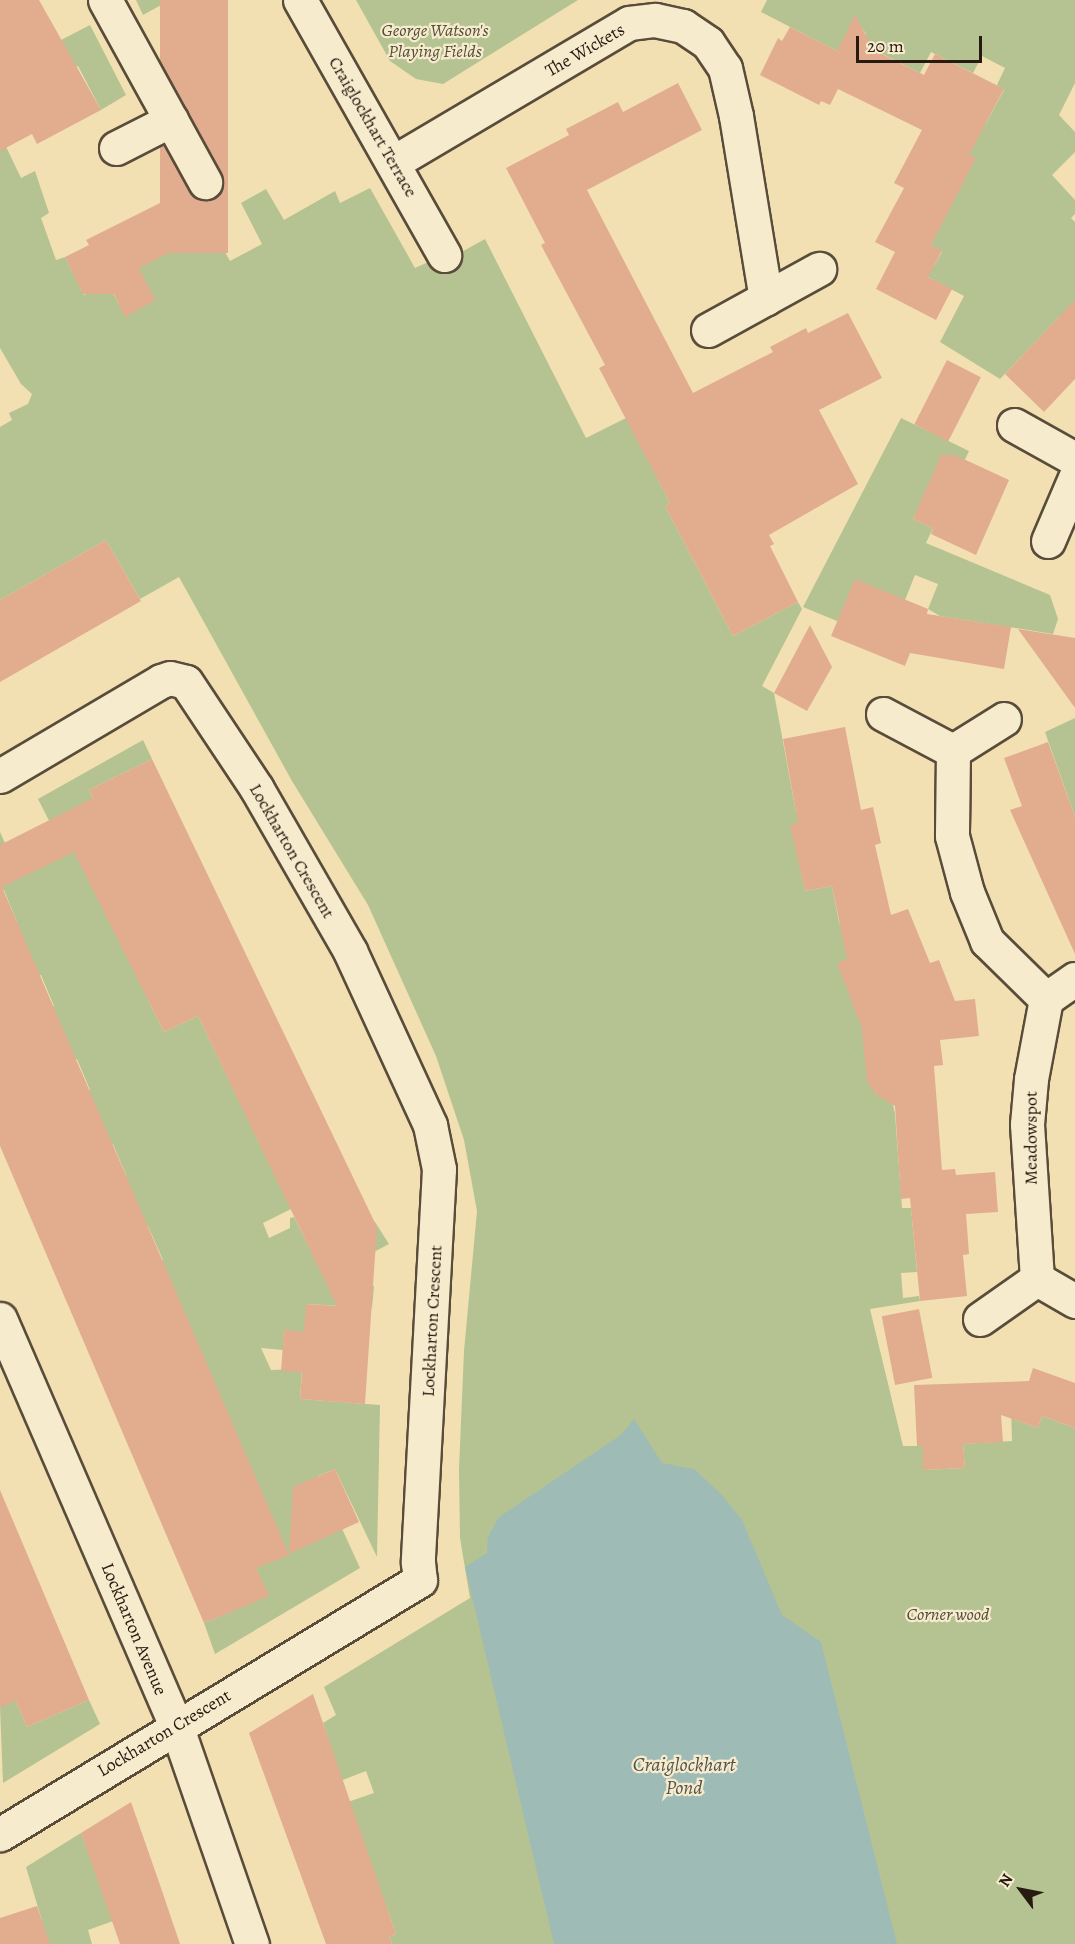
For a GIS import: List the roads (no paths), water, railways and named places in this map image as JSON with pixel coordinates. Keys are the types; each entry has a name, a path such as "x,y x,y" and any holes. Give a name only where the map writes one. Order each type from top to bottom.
{"street":[{"path":"105,0 206,182"},
{"name":"Craiglockhart Terrace","path":"300,0 394,162 444,255"},
{"name":"The Wickets","path":"394,162 629,23 656,20 683,26 708,43 725,68 736,116 766,299"},
{"path":"116,148 171,120"},
{"path":"708,330 819,269"},
{"path":"1014,425 1075,459"},
{"path":"1048,541 1075,478"},
{"name":"Lockharton Crescent","path":"0,776 170,678 186,682 250,779 350,951 430,1125 439,1169 418,1562 420,1580 176,1725 0,1834"},
{"path":"883,714 953,751"},
{"path":"953,751 1004,719"},
{"path":"953,751 952,836 967,892 987,941 1046,999 1075,979"},
{"name":"Meadowspot","path":"1037,1279 1027,1124 1030,1079 1046,999"},
{"path":"980,1319 1037,1279 1075,1301"},
{"name":"Lockharton Avenue","path":"0,1319 176,1725 252,1944"}],"water":[{"name":"Craiglockhart Pond","path":"634,1419 662,1463 694,1469 721,1494 742,1520 782,1615 821,1642 897,1944 554,1944 465,1567 487,1553 488,1537 499,1517 621,1435"}],"park label":[{"name":"George Watson's Playing Fields","path":"435,42"},
{"name":"Corner wood","path":"948,1614"}]}
